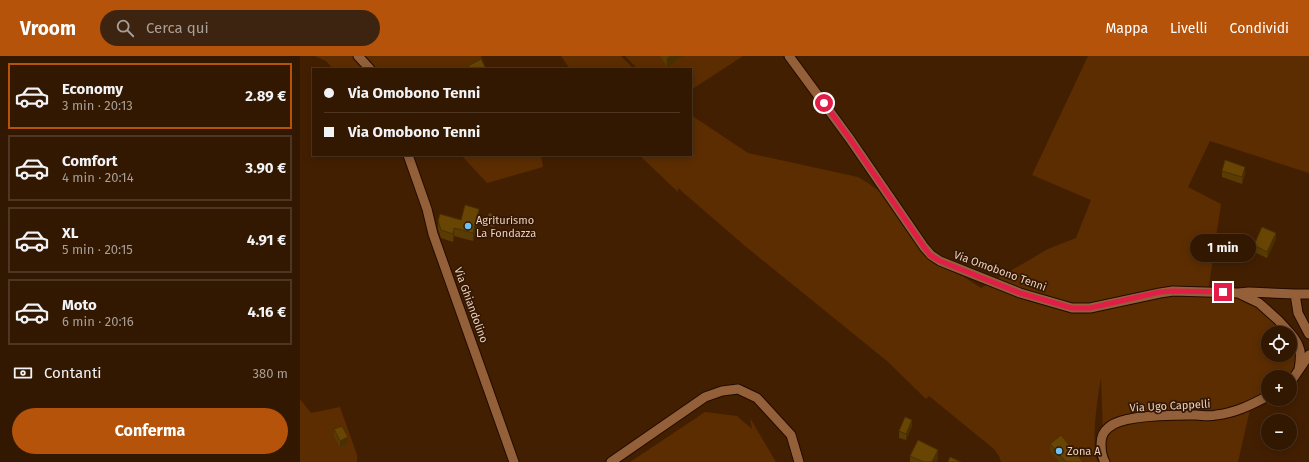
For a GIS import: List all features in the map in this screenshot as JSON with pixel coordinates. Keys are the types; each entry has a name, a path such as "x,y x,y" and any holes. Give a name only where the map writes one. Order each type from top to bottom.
{"street":[{"path":"358,56 369,68"},
{"name":"Via Omobono Tenni","path":"789,56 850,139 924,247 930,255 940,261 1020,293 1072,308 1090,308 1160,292 1238,293 1259,304 1284,326"},
{"name":"Via Ghiandolino","path":"408,156 427,209 432,234 514,462"},
{"path":"1238,293 1309,294"},
{"path":"1295,294 1298,313 1309,334"},
{"name":"Via Omobono Tenni","path":"1297,342 1300,346 1301,358 1299,370"},
{"path":"1297,373 1309,355"},
{"path":"611,462 705,397 722,391 738,389 757,398 791,435 799,462"},
{"name":"Via Ugo Cappelli","path":"1105,462 1101,448 1102,438 1107,428 1119,421 1142,417 1196,415 1215,416 1236,411 1261,399"}],"shaded area":[{"path":"315,56 481,56 486,68 332,68 326,61"},
{"path":"561,56 621,56 633,68 569,68"},
{"path":"625,56 743,56 692,89 692,68 637,68"},
{"path":"1088,56 1309,56 1309,173 1210,141 1188,187 1221,204 1208,292 1238,293 1278,320 1283,326 1261,326 1261,362 1297,362 1297,342 1300,346 1299,369 1297,371 1261,370 1261,400 1251,405 1238,462 1105,462 1101,378 1095,434 1095,446 1098,462 1001,462 994,449 929,396 926,399 887,361 745,246 678,188 678,192 640,156 692,156 692,116 748,153 858,177 879,191 910,236 927,257 935,264 964,277 981,288 1048,249 1076,238 1091,200 1032,175"},
{"path":"462,156 541,156 543,167 487,183"},
{"path":"300,399 311,413 340,407 357,455 357,462 300,462"},
{"path":"705,412 737,416 752,429 750,418 776,462 630,462"}],"building":[{"path":"481,59 486,68 469,68 468,66"},
{"path":"1225,160 1245,167 1242,177 1222,171"},
{"path":"465,205 479,209 473,233 454,228 453,234 441,230 438,221 440,214 461,220"},
{"path":"489,213 497,216 494,224 486,221"},
{"path":"1262,227 1276,233 1267,252 1254,245"},
{"path":"905,417 912,420 906,434 899,431"},
{"path":"342,426 348,437 340,441 334,429"},
{"path":"1061,435 1083,462 1066,462 1050,444"},
{"path":"918,440 938,450 932,462 924,462 910,456"},
{"path":"950,457 961,462 948,462"}],"place":[{"name":"Agriturismo La Fondazza","path":"468,226"},
{"name":"Zona A","path":"1059,451"}],"route":[{"path":"824,103 924,247 930,255 940,261 1020,293 1072,308 1090,308 1160,292 1223,292"}]}
